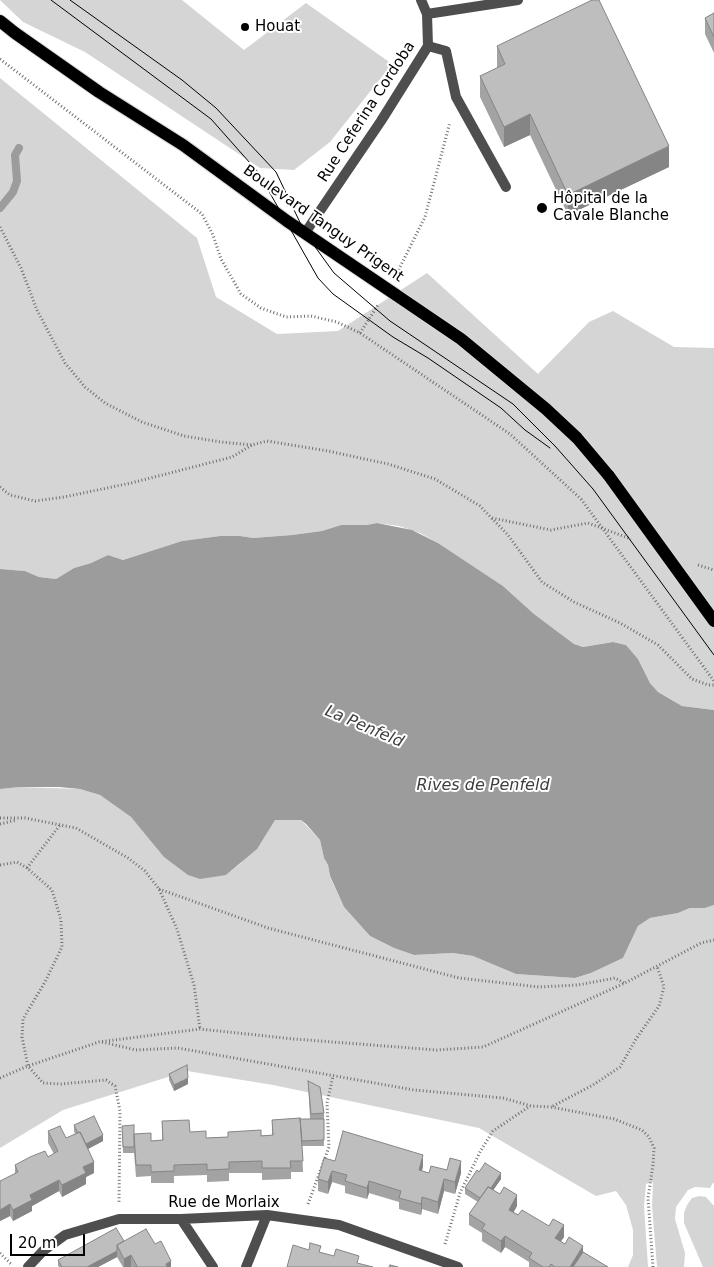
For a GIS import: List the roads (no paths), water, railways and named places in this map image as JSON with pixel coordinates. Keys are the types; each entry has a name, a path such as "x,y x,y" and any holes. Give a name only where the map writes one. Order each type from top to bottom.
{"main road":[{"name":"Boulevard Tanguy Prigent","path":"0,21 99,92 184,146 304,233 461,339 546,409 577,438 609,476 714,621"}],"street":[{"name":"Rue Ceferina Cordoba","path":"304,233 381,121 428,46 428,14 421,0"},
{"path":"428,14 518,0"},
{"path":"428,46 446,51 456,97 506,187"},
{"path":"246,1267 267,1215"},
{"name":"Rue de Morlaix","path":"28,1267 43,1251 65,1235 119,1219 181,1219 267,1215 339,1225 458,1267"},
{"path":"181,1219 213,1267"}],"water":[{"name":"Rives de Penfeld","path":"377,523 412,530 438,543 503,586 534,614 574,644 583,647 613,642 626,645 638,659 650,683 658,692 682,706 714,710 714,905 705,908 690,908 678,913 650,918 638,926 623,958 591,973 575,978 516,974 473,956 453,953 414,955 394,948 370,936 344,907 330,876 320,840 301,820 275,820 257,849 226,875 200,879 188,875 164,857 131,817 100,795 80,789 59,787 0,789 0,569 25,571 39,577 56,579 74,568 108,555 123,560 182,541 220,536 253,538 292,535 322,531 341,525"}],"waterway":[{"path":"0,208 13,192 17,181 15,155 19,148"}],"tram line":[{"path":"51,0 211,119 258,172 318,278 333,294 393,337 428,358 501,408 525,430 550,448"},
{"path":"70,0 182,80 216,108 276,172 305,233 334,273 390,321 513,404 555,446 593,489 714,655"}],"place":[{"name":"Houat","path":"245,27"},
{"name":"Hôpital de la Cavale Blanche","path":"542,208"}],"water label":[{"name":"La Penfeld","path":"364,727"}]}
